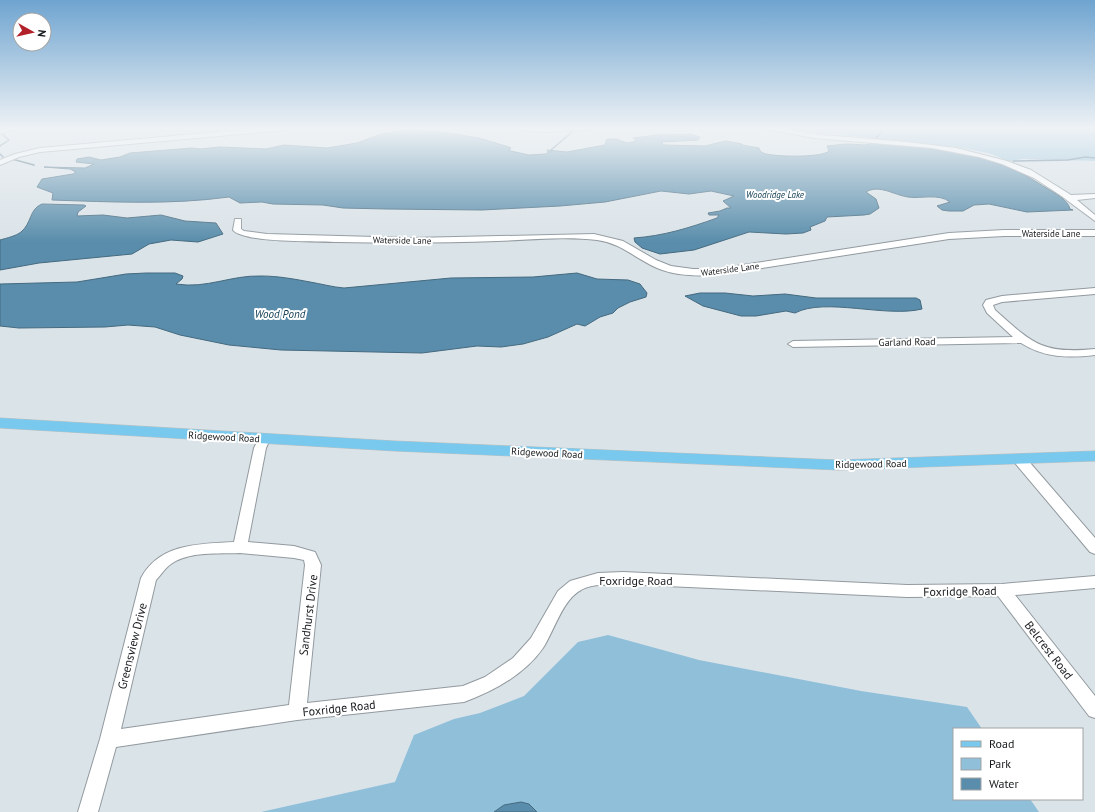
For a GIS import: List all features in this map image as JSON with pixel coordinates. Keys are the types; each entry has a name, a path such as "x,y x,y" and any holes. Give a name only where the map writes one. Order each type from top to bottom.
{"main road":[{"name":"Ridgewood Road","path":"2,425 264,439 838,465 1020,460 1095,456"}],"street":[{"path":"1011,166 1043,181 1095,219"},
{"path":"1068,198 1095,196"},
{"name":"Waterside Lane","path":"238,221 237,230 242,233 267,237 412,241 595,236 613,240 625,245 654,263 671,269 697,273 949,236 1004,233 1095,233"},
{"path":"1095,291 1002,299 990,302 988,305 991,311 1020,340 1042,351 1072,355 1095,352"},
{"name":"Garland Road","path":"794,344 1020,340"},
{"path":"240,547 260,448 264,439"},
{"path":"1020,460 1095,548"},
{"name":"Sandhurst Drive","path":"240,547 294,552 310,556 313,565 296,712"},
{"name":"Greensview Drive","path":"88,812 109,738 149,578 164,561 175,554 189,551 240,547"},
{"name":"Foxridge Road","path":"109,738 296,712 464,694 491,682 519,663 537,643 564,595 576,585 598,579 622,578 907,591 1002,590 1095,582"},
{"name":"Belcrest Road","path":"1002,590 1095,710"}],"green space":[{"path":"608,635 699,660 861,691 967,707 981,728 953,728 953,800 1031,800 1039,812 261,812 395,782 414,735 454,719 480,713 524,696 578,642"}],"water":[{"name":"Woodridge Lake","path":"90,166 1007,166 1058,195 1067,203 1070,209 1073,210 1027,212 989,204 974,205 963,211 949,211 942,210 937,206 950,202 946,199 935,197 908,197 876,189 866,192 876,199 879,208 870,214 827,217 825,221 810,227 811,230 803,233 786,234 749,232 694,250 660,254 642,248 635,242 634,238 676,231 717,218 719,215 709,215 708,213 731,208 723,201 734,196 711,191 689,194 661,191 605,202 560,206 482,210 386,209 343,208 323,205 273,204 262,202 240,203 229,197 207,200 163,202 52,200 53,193 37,187 42,179 73,174 76,172 70,169 44,167 85,168"},
{"path":"42,204 86,206 78,212 77,216 103,215 127,218 161,215 185,221 216,223 223,234 198,242 171,240 149,244 132,254 39,263 0,270 0,240 14,236 21,232 27,225 35,209"},
{"name":"Wood Pond","path":"175,273 183,276 182,279 176,284 187,285 198,285 250,276 261,276 286,278 344,288 451,278 533,277 577,273 597,279 628,280 640,284 647,293 646,297 630,302 618,308 613,313 600,317 585,326 577,324 548,337 523,344 501,347 477,346 422,353 281,350 229,345 180,335 155,327 128,325 105,327 19,328 0,326 0,284 77,282 126,274"},
{"path":"700,293 725,293 753,296 785,294 816,298 916,298 920,300 922,309 891,311 822,307 795,313 786,311 756,316 741,316 703,306 685,296"},
{"path":"521,802 529,804 537,812 494,812 504,805"}]}
